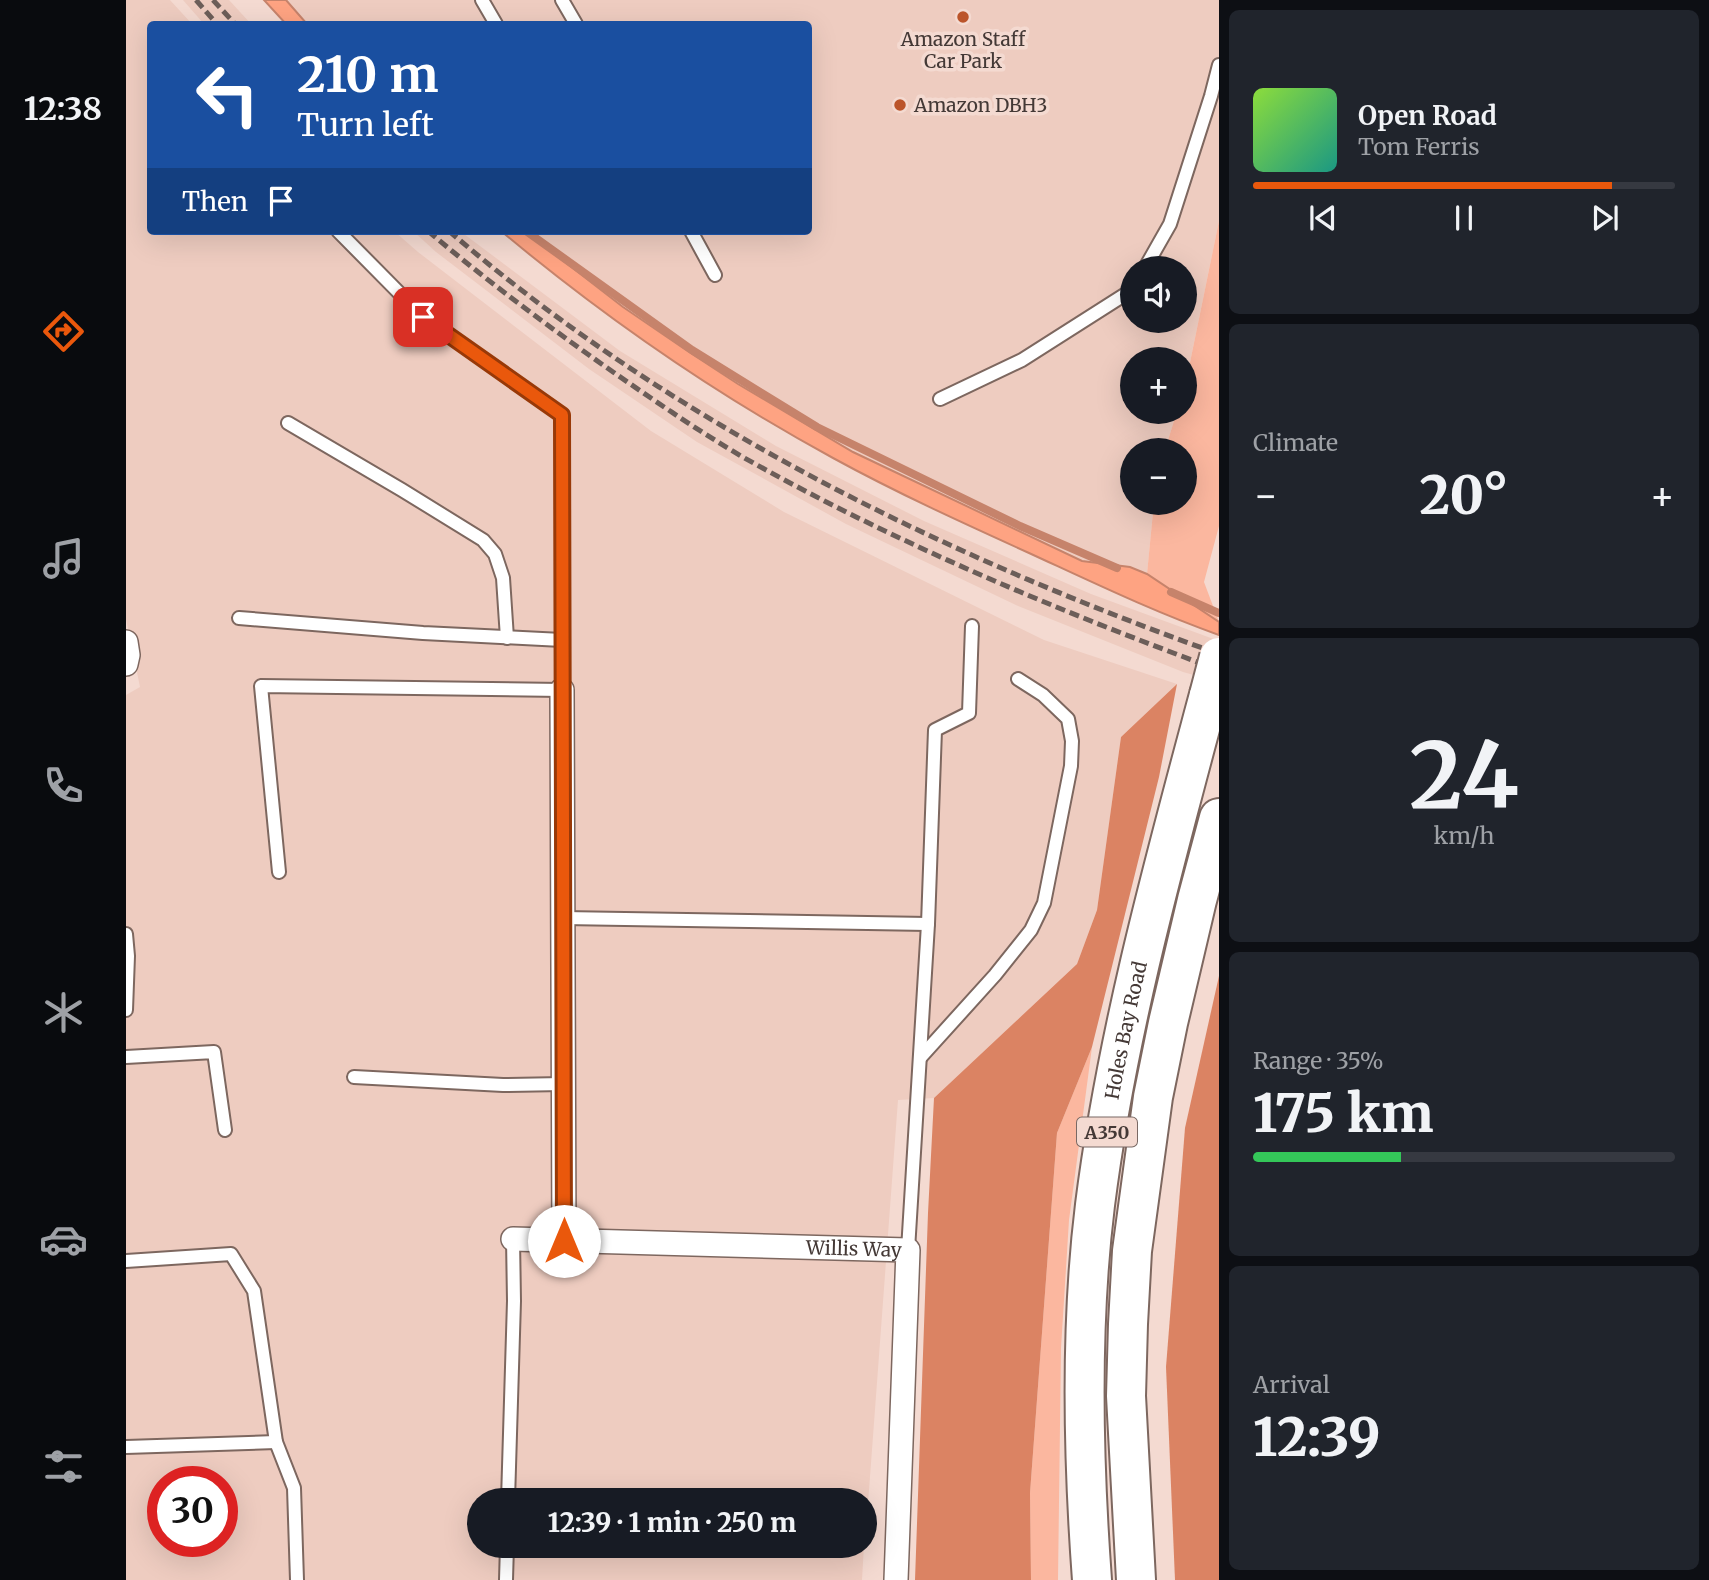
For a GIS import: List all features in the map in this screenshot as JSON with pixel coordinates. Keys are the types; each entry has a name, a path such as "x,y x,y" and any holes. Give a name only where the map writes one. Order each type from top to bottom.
{"highway":[{"name":"Holes Bay Road","path":"1092,1580 1085,1434 1089,1272 1096,1205 1129,1009 1219,657"},
{"name":"Holes Bay Road","path":"1136,1580 1126,1396 1132,1251 1153,1097 1197,900 1219,818"}],"street":[{"path":"126,642 126,664"},
{"path":"562,690 564,1241"},
{"name":"Willis Way","path":"513,1239 908,1250 896,1580"}],"lane":[{"path":"482,0 494,21"},
{"path":"562,0 574,21"},
{"path":"1152,256 1170,224 1219,65"},
{"path":"279,873 261,685 562,690 562,415 423,317 342,235"},
{"path":"693,235 715,275"},
{"path":"940,399 1022,360 1120,298"},
{"path":"288,423 483,540 495,554 503,578 508,638"},
{"path":"239,618 423,633 562,640"},
{"path":"908,1250 928,924 935,730 969,713 972,626"},
{"path":"920,1058 995,975 1031,930 1044,903 1071,766 1072,741 1068,719 1043,695 1018,679"},
{"path":"563,918 928,924"},
{"path":"126,934 126,1010"},
{"path":"126,1057 214,1052 225,1130"},
{"path":"355,1077 503,1085 563,1084"},
{"path":"508,1488 514,1301 513,1239"},
{"path":"126,1261 231,1254 254,1291 276,1441 294,1489 297,1580"},
{"path":"126,1447 276,1441"},
{"path":"506,1580 507,1558"}],"shaded area":[{"path":"126,0 170,0 189,21 147,21 147,235 399,235 651,431 784,512 1044,640 1177,684 1121,737 1097,910 1077,964 934,1098 898,1100 869,1488 467,1488 467,1558 863,1558 862,1580 126,1580 126,695 140,687 126,619"},
{"path":"183,0 229,0 248,21 201,21"},
{"path":"264,0 286,0 304,21 283,21"},
{"path":"286,0 1219,0 1219,221 1197,328 1197,256 1120,256 1120,333 1196,333 1193,347 1120,347 1120,424 1173,424 1169,438 1120,438 1120,515 1153,515 1147,574 1130,567 1082,561 853,452 689,352 623,307 530,235 812,235 812,21 305,21"},
{"path":"1219,221 1219,526 1204,582 1219,622 1147,574 1153,515 1197,515 1197,438 1169,438 1173,424 1197,424 1197,347 1193,347"},
{"path":"417,235 465,235 620,351 776,446 924,521 1091,594 1219,641 1219,682 1183,672 1018,606 846,524 697,442 589,369"},
{"path":"506,235 530,235 623,307 689,352 853,452 1082,561 1130,567 1147,574 1219,622 1219,635 1123,596 857,471 703,381 620,324"},
{"path":"1177,684 1159,777 1092,1047 1057,1133 1030,1493 1031,1580 915,1580 934,1098 1077,964 1097,910 1121,737"},
{"path":"1219,976 1219,1580 1175,1580 1166,1367 1185,1128"},
{"path":"1092,1047 1069,1220 1061,1348 1058,1580 1031,1580 1030,1493 1057,1133"}],"waterway":[{"path":"532,235 692,350 817,427 1020,526 1117,568"},
{"path":"1171,592 1219,613"}],"railway":[{"path":"196,0 214,21"},
{"path":"213,0 232,21"},
{"path":"433,235 589,355 741,456 857,517 976,573 1219,670"},
{"path":"454,235 535,301 625,365 718,424 814,478 913,528 1013,573 1219,654"}],"place":[{"name":"Amazon Staff Car Park","path":"963,17"},
{"name":"Amazon DBH3","path":"900,105"}],"route":[{"path":"423,317 562,415 564,1241"}]}
